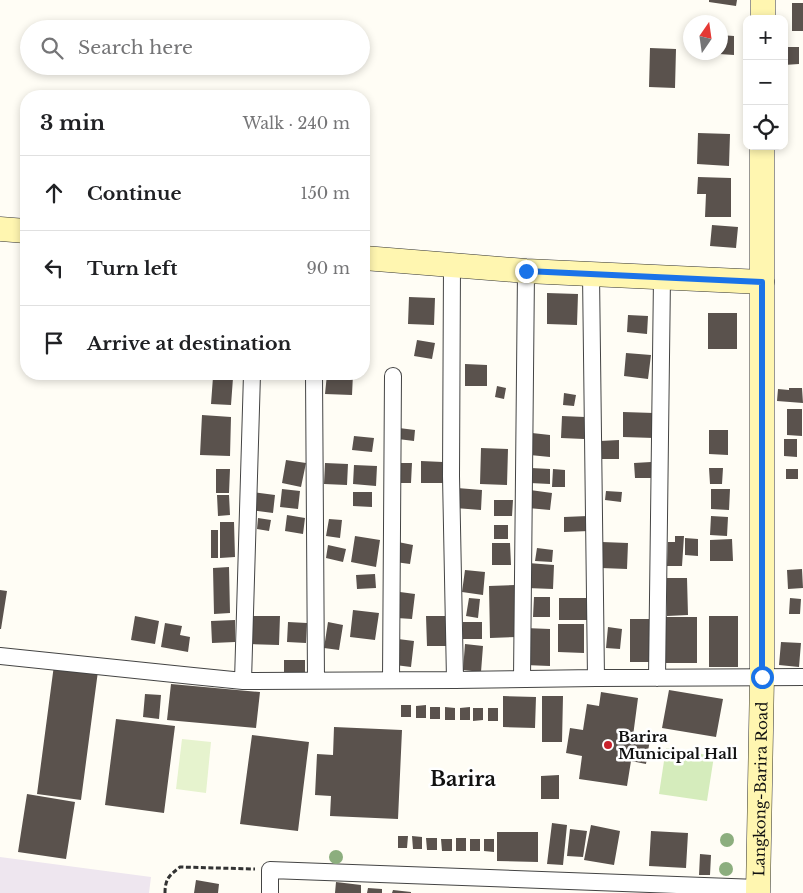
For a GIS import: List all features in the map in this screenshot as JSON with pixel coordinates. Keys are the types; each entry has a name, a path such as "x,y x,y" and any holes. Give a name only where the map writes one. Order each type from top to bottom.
{"main road":[{"path":"762,0 762,15"},
{"name":"Langkong-Barira Road","path":"758,890 762,677 762,150"},
{"path":"0,229 20,231"},
{"path":"370,258 526,271 762,282"}],"street":[{"path":"452,265 451,476 455,680"},
{"path":"522,679 526,271"},
{"path":"592,274 596,678"},
{"path":"656,678 662,277"},
{"path":"391,680 393,376"},
{"path":"244,681 252,380"},
{"path":"314,380 316,680"},
{"path":"0,656 244,681 803,677"},
{"path":"270,893 270,870 522,886 758,890"}],"path":[{"path":"165,893 169,876 180,867 270,870"}],"shaded area":[{"path":"0,857 151,877 149,893 0,893"}],"green space":[{"path":"182,739 211,742 206,793 176,789"},
{"path":"666,748 714,756 707,801 659,794"}],"building":[{"path":"709,0 737,0 736,6 709,2"},
{"path":"792,3 803,3 803,31 792,31"},
{"path":"728,36 734,36 734,55 728,55"},
{"path":"788,47 799,47 799,64 788,65"},
{"path":"650,48 676,49 675,88 649,87"},
{"path":"698,133 730,134 729,166 697,164"},
{"path":"698,177 731,178 731,217 705,217 706,194 697,194"},
{"path":"712,225 738,227 736,248 710,246"},
{"path":"547,293 578,294 577,325 547,324"},
{"path":"409,297 435,298 434,325 408,324"},
{"path":"708,313 737,313 737,349 708,349"},
{"path":"628,315 648,316 647,334 627,332"},
{"path":"417,340 435,343 432,359 414,356"},
{"path":"626,353 651,355 648,379 624,376"},
{"path":"465,364 487,365 487,386 465,386"},
{"path":"213,380 233,380 231,405 211,404"},
{"path":"326,380 353,380 352,395 325,394"},
{"path":"497,386 506,388 504,399 495,397"},
{"path":"789,388 802,388 803,403 777,401 778,389 789,390"},
{"path":"564,393 576,395 574,406 563,405"},
{"path":"787,409 802,409 802,436 787,435"},
{"path":"623,412 654,413 654,438 623,437"},
{"path":"202,415 231,417 230,456 200,455"},
{"path":"562,416 585,417 584,439 561,438"},
{"path":"399,428 415,430 414,441 398,439"},
{"path":"709,430 728,430 728,455 709,454"},
{"path":"532,433 550,435 550,457 530,455"},
{"path":"354,436 374,438 372,452 352,450"},
{"path":"784,439 797,439 797,457 784,456"},
{"path":"619,440 619,459 601,459 600,441"},
{"path":"481,448 508,449 507,485 480,484"},
{"path":"286,460 306,463 301,487 282,483"},
{"path":"421,461 443,462 443,483 421,483"},
{"path":"651,462 652,478 635,478 634,463"},
{"path":"325,463 348,464 347,485 324,484"},
{"path":"395,463 412,463 411,483 395,483"},
{"path":"354,465 377,466 376,486 353,484"},
{"path":"531,468 550,469 550,484 530,483"},
{"path":"709,468 723,468 722,484 710,484"},
{"path":"216,469 230,469 229,493 216,493"},
{"path":"553,469 565,470 565,487 552,487"},
{"path":"786,469 798,469 798,479 786,479"},
{"path":"457,488 482,490 481,510 455,508"},
{"path":"282,489 300,491 298,509 280,507"},
{"path":"711,489 730,489 729,510 711,509"},
{"path":"530,490 552,493 550,510 528,508"},
{"path":"606,491 622,492 621,502 605,500"},
{"path":"252,492 275,495 273,513 250,510"},
{"path":"353,492 372,492 372,507 353,506"},
{"path":"217,495 229,495 230,515 218,516"},
{"path":"494,500 513,500 512,516 494,516"},
{"path":"287,515 305,518 303,534 285,531"},
{"path":"588,516 589,531 564,532 564,517"},
{"path":"711,516 728,517 727,536 710,535"},
{"path":"258,518 271,520 269,531 257,529"},
{"path":"329,519 342,520 340,538 326,536"},
{"path":"220,522 234,522 235,557 220,558"},
{"path":"494,525 508,525 508,539 494,539"},
{"path":"211,530 218,530 218,558 211,558"},
{"path":"355,536 380,540 376,567 351,562"},
{"path":"675,536 684,536 682,566 667,566 668,542 675,542"},
{"path":"685,538 698,539 698,556 685,555"},
{"path":"732,539 733,561 710,561 710,540"},
{"path":"398,542 413,545 410,564 395,562"},
{"path":"602,542 628,543 627,569 601,568"},
{"path":"492,543 510,543 511,565 492,565"},
{"path":"328,545 346,549 343,562 326,558"},
{"path":"537,548 553,550 552,562 535,561"},
{"path":"528,563 554,565 553,589 527,588"},
{"path":"229,567 230,613 214,614 213,568"},
{"path":"802,569 803,588 788,589 787,570"},
{"path":"465,570 485,572 483,595 462,592"},
{"path":"375,574 376,588 357,589 356,575"},
{"path":"667,578 687,578 688,615 667,616"},
{"path":"515,585 517,637 490,638 489,586"},
{"path":"0,590 7,591 1,629 0,629"},
{"path":"400,592 415,594 412,619 397,618"},
{"path":"534,597 550,597 550,617 533,617"},
{"path":"469,598 480,599 478,618 466,616"},
{"path":"559,598 588,598 588,620 559,620"},
{"path":"790,598 801,599 800,614 789,614"},
{"path":"353,610 379,613 375,640 350,637"},
{"path":"135,616 159,621 155,644 131,640"},
{"path":"250,616 280,616 279,645 249,644"},
{"path":"426,616 446,616 446,646 427,646"},
{"path":"709,616 738,616 738,667 709,667"},
{"path":"663,617 697,617 697,663 663,663"},
{"path":"630,619 650,619 651,662 630,662"},
{"path":"235,620 235,642 212,643 211,621"},
{"path":"288,622 307,623 306,643 287,642"},
{"path":"328,622 343,625 339,650 324,648"},
{"path":"463,622 482,622 482,639 463,639"},
{"path":"165,623 182,626 180,635 190,637 188,652 161,647"},
{"path":"558,624 584,624 584,653 558,652"},
{"path":"608,627 622,629 620,649 606,648"},
{"path":"525,628 550,629 550,666 525,665"},
{"path":"398,639 414,641 411,667 395,665"},
{"path":"781,642 801,643 799,667 779,665"},
{"path":"465,644 483,646 481,672 463,670"},
{"path":"284,660 305,660 305,674 284,673"},
{"path":"54,665 98,671 81,800 37,794"},
{"path":"171,684 260,692 256,728 167,720"},
{"path":"669,690 723,699 716,737 662,728"},
{"name":"Barira Municipal Hall","path":"601,692 638,698 633,736 650,739 646,764 631,761 627,786 579,779 582,756 566,753 570,728 583,730 587,704 599,706"},
{"path":"145,694 161,695 159,719 143,717"},
{"path":"503,696 536,697 535,728 503,727"},
{"path":"542,696 563,696 562,742 542,742"},
{"path":"401,705 411,705 411,717 401,717"},
{"path":"426,705 426,718 416,718 416,706"},
{"path":"430,707 440,707 440,719 430,719"},
{"path":"445,707 455,708 455,720 445,720"},
{"path":"470,707 470,720 460,720 460,708"},
{"path":"473,708 483,708 483,720 473,721"},
{"path":"488,708 498,708 498,721 488,721"},
{"path":"116,719 175,726 164,813 105,805"},
{"path":"334,727 402,730 398,819 330,816 331,796 315,795 317,754 333,755"},
{"path":"252,735 309,742 298,831 240,824"},
{"path":"559,775 559,799 541,799 541,776"},
{"path":"27,794 75,802 66,859 18,852"},
{"path":"552,823 567,825 563,865 547,864"},
{"path":"591,825 620,831 614,865 584,860"},
{"path":"570,829 587,831 583,857 567,856"},
{"path":"651,831 688,833 686,868 649,866"},
{"path":"497,832 538,832 538,862 497,861"},
{"path":"398,836 408,836 407,848 398,848"},
{"path":"412,836 422,837 422,849 413,849"},
{"path":"426,838 437,838 437,850 427,850"},
{"path":"456,838 466,838 466,851 456,851"},
{"path":"441,839 452,839 452,851 442,851"},
{"path":"470,839 480,839 480,851 470,851"},
{"path":"484,839 494,839 494,852 484,851"},
{"path":"700,854 711,855 710,875 699,875"},
{"path":"196,880 219,884 218,893 194,893"},
{"path":"336,882 361,885 361,893 335,893"},
{"path":"368,888 382,889 382,893 367,893"},
{"path":"393,890 411,892 411,893 392,893"}],"place":[{"name":"Barira Municipal Hall","path":"608,745"}],"district":[{"name":"Barira","path":"463,779"}],"route":[{"path":"526,271 762,282 762,677"}]}
